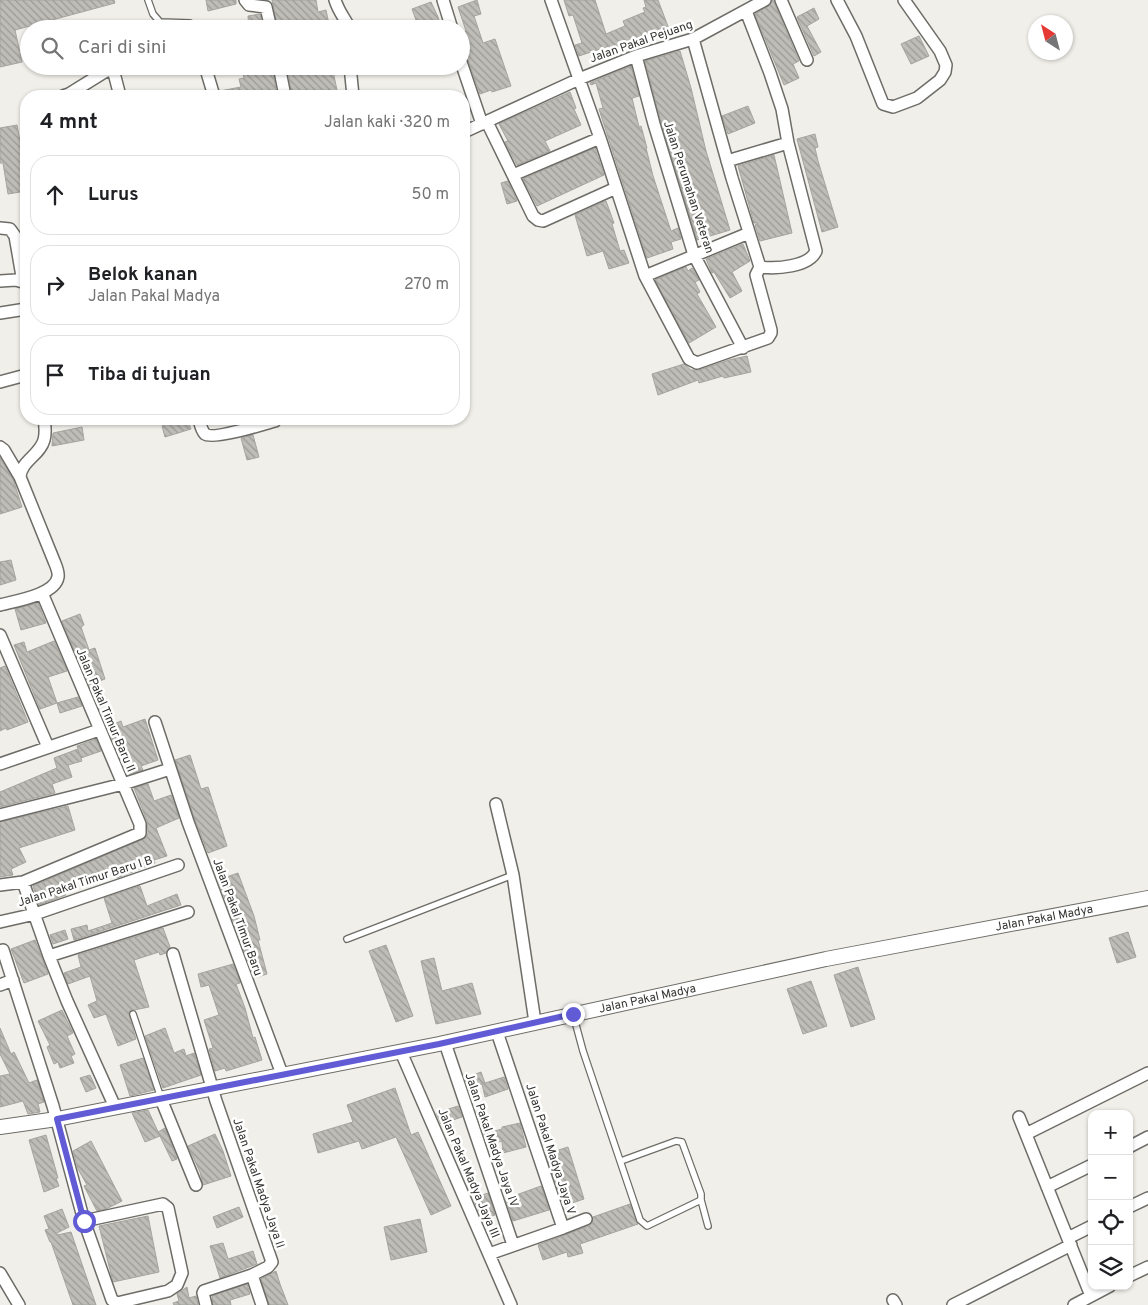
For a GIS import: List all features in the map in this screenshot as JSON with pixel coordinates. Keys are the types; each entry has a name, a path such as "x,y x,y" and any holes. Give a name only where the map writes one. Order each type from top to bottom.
{"street":[{"path":"245,0 249,5 266,7 269,20"},
{"path":"335,0 341,15 346,20"},
{"path":"443,0 449,20"},
{"path":"551,0 646,276 691,361 697,363 743,348 768,338 772,333 756,275 760,267 727,161 693,39"},
{"name":"Jalan Pakal Pejuang","path":"579,79 636,56 693,39 765,0"},
{"path":"781,0 806,60"},
{"path":"837,0 856,36 883,104 893,107 917,98 940,80 945,72 946,65 940,51 904,0"},
{"path":"746,11 782,109 788,142 816,251 811,257 792,266 773,269 760,267"},
{"name":"Jalan Perumahan Veteran","path":"636,56 654,124 694,255 743,348"},
{"path":"75,90 100,75"},
{"path":"115,75 118,90"},
{"path":"208,75 212,90"},
{"path":"281,75 284,90"},
{"path":"351,75 352,90"},
{"path":"466,75 484,123 533,216 540,221 616,188"},
{"path":"470,129 579,79"},
{"path":"513,175 600,138"},
{"path":"727,161 788,142"},
{"path":"0,228 10,229 15,236 20,259"},
{"path":"646,276 749,233"},
{"path":"0,281 20,281"},
{"path":"0,313 20,310"},
{"path":"0,382 20,377"},
{"path":"20,477 21,469 34,456 44,440 44,425"},
{"path":"201,425 203,431 209,435 229,433 257,425"},
{"path":"0,447 4,450 20,477 58,572 58,578 51,588 42,593 0,605"},
{"name":"Jalan Pakal Timur Baru II","path":"23,882 137,836 140,833 140,824 42,593"},
{"path":"0,635 48,747"},
{"name":"Jalan Pakal Timur Baru","path":"155,722 170,768 282,1074"},
{"path":"0,764 99,730"},
{"path":"0,815 123,784 170,768"},
{"path":"496,804 513,875 535,1022"},
{"name":"Jalan Pakal Timur Baru I B","path":"0,922 35,914 178,865"},
{"path":"0,885 23,882 67,1001 115,1107"},
{"name":"Jalan Pakal Madya","path":"0,1127 57,1119 401,1052 826,959 1148,898"},
{"path":"49,956 188,912"},
{"path":"3,950 57,1119 84,1221 114,1302 117,1303 168,1291 177,1285 182,1274 166,1205 163,1204 84,1221"},
{"path":"173,954 213,1089"},
{"path":"0,985 13,980"},
{"name":"Jalan Pakal Madya Jaya V","path":"488,1254 563,1228 498,1032"},
{"name":"Jalan Pakal Madya Jaya IV","path":"445,1043 513,1245"},
{"name":"Jalan Pakal Madya Jaya III","path":"401,1052 511,1305"},
{"path":"1026,1134 1148,1073"},
{"name":"Jalan Pakal Madya Jaya II","path":"213,1089 272,1262 268,1268 252,1275"},
{"path":"161,1099 196,1185"},
{"path":"1019,1117 1091,1296"},
{"path":"1133,1145 1148,1137"},
{"path":"1047,1187 1088,1167"},
{"path":"1133,1205 1148,1198"},
{"path":"563,1228 586,1219"},
{"path":"953,1305 1088,1229"},
{"path":"1133,1274 1148,1267"},
{"path":"0,1273 20,1305"},
{"path":"206,1305 204,1291 252,1275 262,1305"},
{"path":"1074,1305 1102,1290"}],"lane":[{"path":"148,0 153,14 158,20"},
{"path":"347,939 513,875"},
{"path":"133,1014 161,1099"},
{"path":"573,1014 582,1051 640,1220 647,1226 701,1200"},
{"path":"621,1161 676,1141 682,1142 701,1194 708,1226"}],"building":[{"path":"0,0 114,0 115,3 52,20 20,20 20,29 15,30 20,62 0,67"},
{"path":"206,0 236,0 236,4 208,11"},
{"path":"272,0 316,0 318,12 326,10 328,20 276,20"},
{"path":"477,0 481,14 474,16 483,43 495,39 511,86 480,94 470,66 470,20 462,20 458,7"},
{"path":"564,0 595,0 606,34 625,26 623,21 645,12 643,8 646,7 644,0 658,0 669,29 654,36 653,33 610,50 609,46 579,56 575,45 582,43 573,15 569,16"},
{"path":"773,0 799,61 793,64 799,78 784,85 755,14 769,6"},
{"path":"431,2 439,20 416,20 412,9"},
{"path":"814,8 819,19 807,26 821,52 814,56 797,17"},
{"path":"260,14 261,20 248,20 248,16"},
{"path":"919,36 929,56 911,64 901,44"},
{"path":"680,51 706,151 730,230 697,240 661,122 645,61"},
{"path":"631,66 639,96 632,98 653,176 671,231 678,228 681,239 671,242 673,249 647,258 599,109 603,108 596,83 591,85 590,83"},
{"path":"244,75 274,75 276,90 225,90 241,87 239,79 244,78"},
{"path":"288,75 334,75 337,90 291,90"},
{"path":"570,92 576,108 574,109 581,125 545,141 550,151 517,165 505,142 508,141 499,124"},
{"path":"748,106 755,123 728,134 722,116"},
{"path":"17,125 20,141 20,192 8,194 3,163 0,163 0,128"},
{"path":"815,134 818,147 815,148 818,161 838,227 822,232 797,139"},
{"path":"595,148 604,175 537,206 523,179"},
{"path":"774,155 792,233 760,241 755,225 758,223 754,223 738,166"},
{"path":"508,181 517,201 507,204 501,183"},
{"path":"606,201 614,223 612,224 620,251 624,250 629,263 609,269 603,251 587,256 575,215"},
{"path":"743,244 750,261 732,272 742,291 730,298 714,272 712,273 706,259"},
{"path":"686,267 688,271 692,268 699,280 695,282 700,292 697,294 716,327 689,343 655,280"},
{"path":"747,356 751,372 724,378 723,376 699,383 698,380 658,395 652,374 684,364 691,370 699,370"},
{"path":"189,425 191,429 165,437 162,426"},
{"path":"82,427 84,440 52,446 53,433"},
{"path":"253,435 259,457 247,460 241,438"},
{"path":"0,458 13,479 22,507 0,514"},
{"path":"11,560 16,580 0,585 0,562"},
{"path":"38,603 46,623 21,630 15,609"},
{"path":"80,614 84,625 81,627 89,650 95,648 105,679 89,685 62,621"},
{"path":"54,641 67,671 48,677 57,703 40,709 14,645 24,642 27,652"},
{"path":"5,666 28,722 0,731 0,668"},
{"path":"78,697 82,706 60,713 57,703"},
{"path":"145,719 158,760 141,766 143,770 129,774 107,727 121,721 123,727"},
{"path":"96,739 101,751 81,758 78,750 82,761 68,765 72,777 52,784 55,793 0,807 0,792 57,768 54,758 78,749 77,746"},
{"path":"190,755 201,789 208,787 227,846 208,853 175,760"},
{"path":"148,784 154,801 171,795 179,818 156,828 167,856 154,860 155,863 117,878 113,868 63,886 66,895 39,905 33,886 146,838 148,833 147,821 134,788"},
{"path":"68,806 75,830 19,848 26,862 11,869 13,875 0,877 0,822"},
{"path":"238,873 254,916 267,974 254,978 218,880"},
{"path":"140,886 147,906 177,894 181,905 74,940 71,929 87,925 88,931 112,923 104,898"},
{"path":"163,928 170,947 166,953 160,955 159,952 134,960 149,1007 129,1011 136,1039 118,1046 106,1014 94,1018 88,1005 97,1001 90,976 68,984 64,973 81,967 78,955"},
{"path":"65,930 68,939 53,944 50,935"},
{"path":"1128,932 1136,957 1117,963 1109,938"},
{"path":"35,940 48,974 24,983 11,949"},
{"path":"386,945 413,1016 396,1022 369,951"},
{"path":"434,958 442,991 472,983 481,1014 436,1024 421,961"},
{"path":"233,964 240,983 236,984 262,1060 226,1071 225,1068 215,1071 209,1049 213,1048 204,1020 219,1015 209,985 201,987 198,974"},
{"path":"858,967 875,1019 851,1027 834,975"},
{"path":"811,981 827,1026 803,1034 787,989"},
{"path":"62,1010 73,1033 67,1036 75,1054 71,1056 74,1063 60,1068 58,1062 54,1064 47,1047 50,1045 38,1021"},
{"path":"0,1028 11,1054 14,1052 29,1083 37,1080 44,1102 38,1104 40,1112 28,1114 23,1101 0,1107 0,1076 10,1074 0,1054"},
{"path":"165,1028 174,1053 184,1049 186,1056 194,1053 201,1075 163,1088 145,1036"},
{"path":"143,1058 154,1090 130,1096 120,1065"},
{"path":"481,1072 485,1083 468,1088 465,1078"},
{"path":"90,1075 96,1088 86,1092 80,1078"},
{"path":"504,1077 508,1089 485,1097 482,1084"},
{"path":"395,1088 411,1135 418,1132 451,1206 431,1215 396,1137 362,1149 359,1141 318,1153 313,1134 353,1122 347,1105"},
{"path":"458,1106 462,1117 441,1124 436,1113"},
{"path":"148,1110 160,1136 145,1142 132,1113"},
{"path":"520,1123 526,1147 503,1153 502,1141 487,1145 484,1134"},
{"path":"165,1128 177,1159 172,1161 158,1132"},
{"path":"215,1134 231,1176 203,1185 200,1172 188,1146"},
{"path":"46,1135 59,1186 44,1192 29,1140"},
{"path":"91,1141 122,1201 97,1211 84,1186 87,1185 78,1169 73,1151"},
{"path":"568,1147 584,1199 563,1206 546,1154"},
{"path":"541,1186 549,1210 513,1221 505,1199"},
{"path":"488,1193 495,1215 482,1219 473,1198"},
{"path":"630,1204 638,1224 580,1244 583,1253 568,1257 567,1252 543,1260 538,1245 589,1226 592,1223 593,1217"},
{"path":"239,1207 243,1217 217,1228 213,1217"},
{"path":"62,1209 69,1227 57,1233 57,1235 71,1232 96,1305 73,1305 45,1230 49,1229 44,1216"},
{"path":"148,1216 159,1272 113,1282 99,1226"},
{"path":"420,1219 427,1252 391,1260 384,1227"},
{"path":"223,1243 228,1259 253,1251 257,1264 220,1278 210,1246"},
{"path":"276,1271 288,1305 269,1305 261,1279"},
{"path":"247,1284 250,1294 230,1300 231,1305 213,1305 212,1296"},
{"path":"187,1287 189,1298 196,1296 198,1305 174,1305 173,1303 179,1301 177,1294"}],"route":[{"path":"84,1221 57,1119 401,1052 573,1014"}]}
